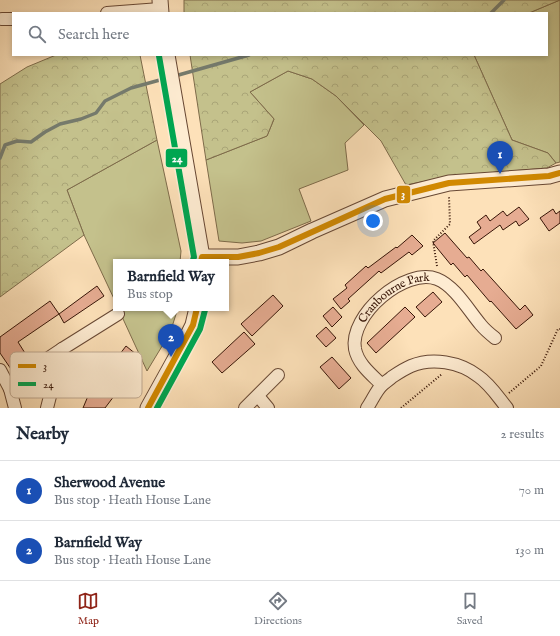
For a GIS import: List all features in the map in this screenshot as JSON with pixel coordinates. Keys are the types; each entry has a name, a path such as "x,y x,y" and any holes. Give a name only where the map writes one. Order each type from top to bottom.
{"street":[{"path":"117,12 160,7"},
{"path":"167,56 202,259"},
{"path":"214,259 238,257 279,248 312,231 385,199 449,183 560,174"},
{"name":"Cranbourne Park","path":"382,385 359,361 355,349 357,328 371,306 399,285 414,278 427,276 439,280 453,290 478,330 495,338"},
{"path":"148,408 193,325 196,311"},
{"path":"58,352 118,314"},
{"path":"367,408 382,385 411,366 425,362 454,364 467,369 479,376 492,390 500,405"},
{"path":"0,370 10,389"},
{"path":"245,408 278,375"},
{"path":"258,396 268,408"},
{"path":"12,398 15,408"},
{"path":"47,408 50,398"}],"path":[{"path":"439,280 433,241 450,224 449,183"},
{"path":"500,405 541,366 558,329 560,329"},
{"path":"401,408 454,364"}],"green space":[{"path":"184,0 560,0 531,12 184,12"},
{"path":"560,0 560,162 556,163 548,153 512,140 474,56 548,56 548,12 531,12"},
{"path":"54,56 140,56 157,140 67,190 84,235 0,297 0,84 27,67"},
{"path":"190,56 474,56 512,140 548,153 556,163 547,168 451,176 406,185 381,141 336,96 312,79 288,71 250,92 274,119 267,136 206,160"},
{"path":"288,71 312,79 336,96 364,125 345,143 348,170 299,189 311,221 261,241 242,243 219,241 206,160 267,136 274,119 250,92"},
{"path":"157,140 181,251 180,259 113,259 113,297 84,235 67,190"},
{"path":"119,311 177,311 170,333 147,371 142,360 142,352 138,352"}],"building":[{"path":"519,207 529,219 519,226 516,221 503,230 500,225 474,244 469,237 481,228 477,222 486,215 490,221 503,211 507,216"},
{"path":"553,209 556,214 560,211 560,223 549,231 540,218"},
{"path":"445,233 467,258 469,257 481,271 483,269 520,310 525,305 533,315 516,329 467,275 465,277 453,263 451,265 433,243"},
{"path":"412,235 423,246 412,255 409,252 381,273 379,271 348,299 350,301 341,309 333,299 347,288 345,285 366,266 368,268 396,247 397,248"},
{"path":"97,286 104,296 64,323 59,314"},
{"path":"433,292 442,302 425,317 416,307"},
{"path":"273,295 283,306 252,336 241,324"},
{"path":"50,301 59,314 18,342 24,352 10,352 10,368 0,353 0,337"},
{"path":"333,307 342,317 332,327 323,316"},
{"path":"405,307 415,317 376,353 367,343"},
{"path":"326,327 336,338 326,347 316,336"},
{"path":"244,332 255,344 222,373 212,362"},
{"path":"126,346 133,352 121,352"},
{"path":"332,357 351,378 339,389 320,367"},
{"path":"87,398 113,398 105,408 83,408"}],"waterway":[{"path":"492,12 504,0"},
{"path":"175,76 245,56"},
{"path":"0,158 5,145 17,141 31,142 60,124 81,119 96,113 105,101 131,88 167,78"}],"transit line":[{"name":"24","path":"159,56 193,259"},
{"name":"3","path":"202,259 202,257 238,257 279,247 385,199 449,183 549,176 560,173"},
{"name":"3","path":"148,408 193,325 196,311"},
{"name":"24","path":"157,408 200,329 205,311"}],"place":[{"name":"Sherwood Avenue","path":"500,174"},
{"name":"Barnfield Way","path":"171,357"}]}
